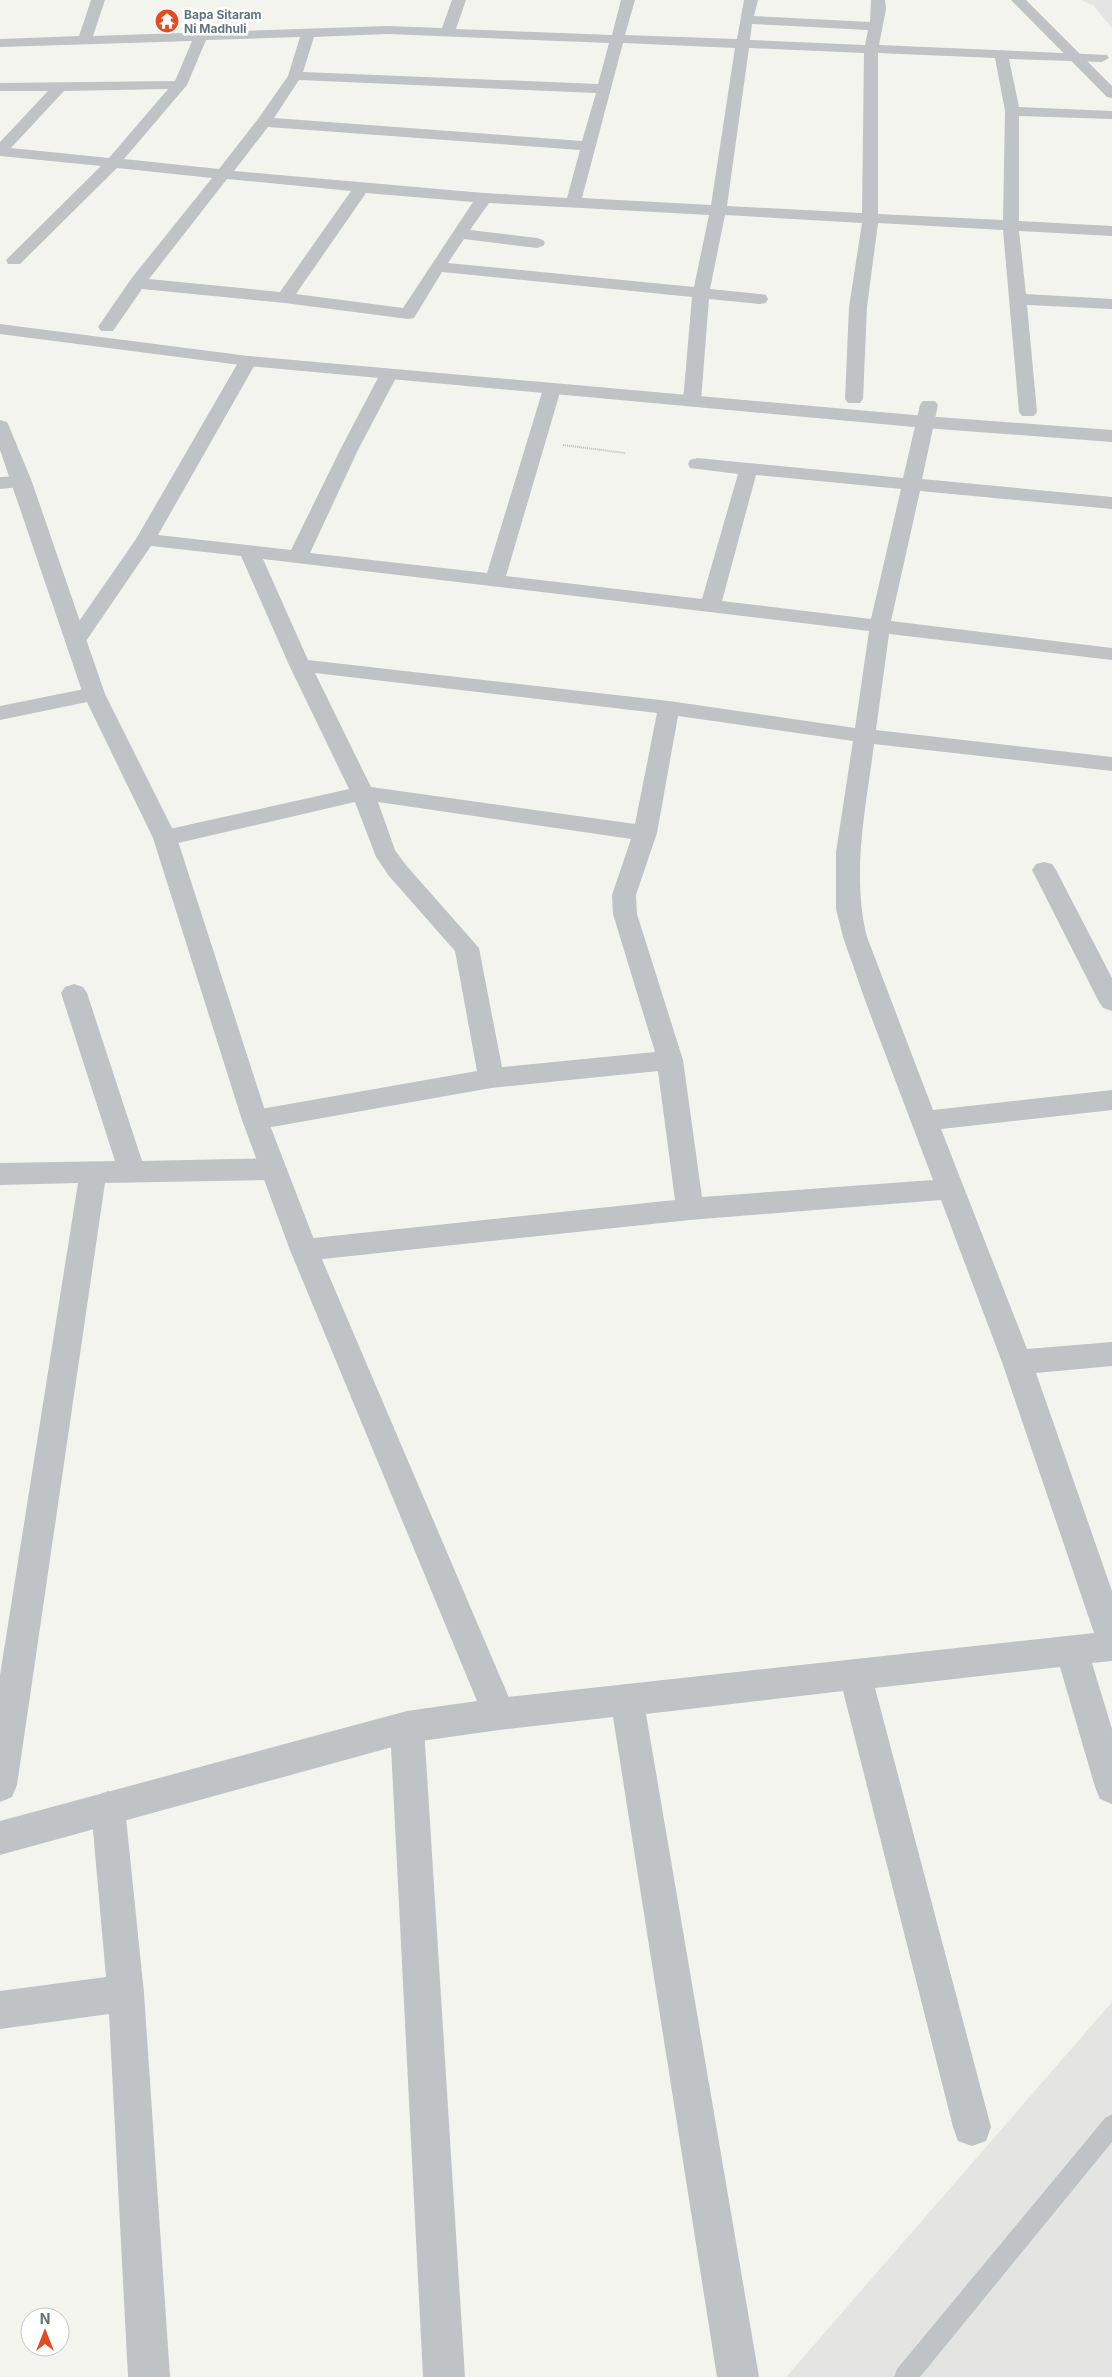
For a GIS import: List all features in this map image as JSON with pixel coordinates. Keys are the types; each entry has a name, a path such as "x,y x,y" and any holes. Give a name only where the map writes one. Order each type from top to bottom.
{"street":[{"path":"85,40 98,0"},
{"path":"448,31 459,0"},
{"path":"573,202 590,146 628,0"},
{"path":"1018,0 1112,94"},
{"path":"693,393 701,293 718,210 734,115 746,20 754,3"},
{"path":"854,399 858,306 870,220 871,49 875,26 875,6"},
{"path":"746,20 875,26"},
{"path":"0,43 308,32 448,31 1075,57 1107,63"},
{"path":"107,327 137,283 225,174 264,122 295,76 308,32"},
{"path":"14,260 112,163 180,85 201,35"},
{"path":"1088,45 1107,63"},
{"path":"1001,55 1012,112 1011,226 1028,412"},
{"path":"295,76 604,89"},
{"path":"0,151 61,85"},
{"path":"0,86 180,85"},
{"path":"1012,112 1112,115"},
{"path":"264,122 590,146"},
{"path":"0,151 361,188 484,198 870,220 1112,231"},
{"path":"285,298 361,188"},
{"path":"137,283 285,298 408,314 484,198"},
{"path":"460,234 537,243"},
{"path":"437,267 760,299"},
{"path":"1018,299 1112,304"},
{"path":"0,314 229,341"},
{"path":"0,329 248,361 552,389 854,399 892,402"},
{"path":"257,344 693,393 927,413 1112,436"},
{"path":"77,640 146,538 248,361"},
{"path":"298,557 348,450 389,374"},
{"path":"495,580 552,389"},
{"path":"910,403 927,413 949,406"},
{"path":"1008,411 1046,414"},
{"path":"927,413 880,626 848,852 848,909 855,937 1017,1362 1112,1638"},
{"path":"0,426 11,482 77,640 94,694 164,838 255,1120 304,1250 499,1714"},
{"path":"697,464 1112,503"},
{"path":"710,606 749,468"},
{"path":"146,538 1112,654"},
{"path":"249,551 300,665 362,793 384,851 397,870 467,948 491,1078"},
{"path":"300,665 669,708 865,736 1112,764"},
{"path":"0,713 94,694"},
{"path":"669,708 645,832 624,895 625,914 670,1060 690,1209"},
{"path":"164,838 362,793 645,832"},
{"path":"1044,870 1112,1002"},
{"path":"74,993 132,1171"},
{"path":"255,1120 491,1078 670,1060"},
{"path":"924,1121 1112,1100"},
{"path":"0,1174 273,1169"},
{"path":"0,1784 93,1172"},
{"path":"304,1250 690,1209 951,1189"},
{"path":"1017,1362 1112,1354"},
{"path":"0,1838 407,1727 499,1714 1112,1646"},
{"path":"1072,1650 1112,1787"},
{"path":"855,1674 972,2126"},
{"path":"627,1700 738,2377"},
{"path":"407,1727 444,2377"},
{"path":"108,1808 126,1994 149,2377"},
{"path":"0,2010 126,1994"}],"lane":[{"path":"905,2377 1112,2125"}],"path":[{"path":"537,442 624,453"}],"shaded area":[{"path":"1081,0 1112,0 1112,28 1093,5"},
{"path":"1112,2002 1112,2377 786,2377"}],"place":[{"name":"Bapa Sitaram Ni Madhuli","path":"167,21"}]}
